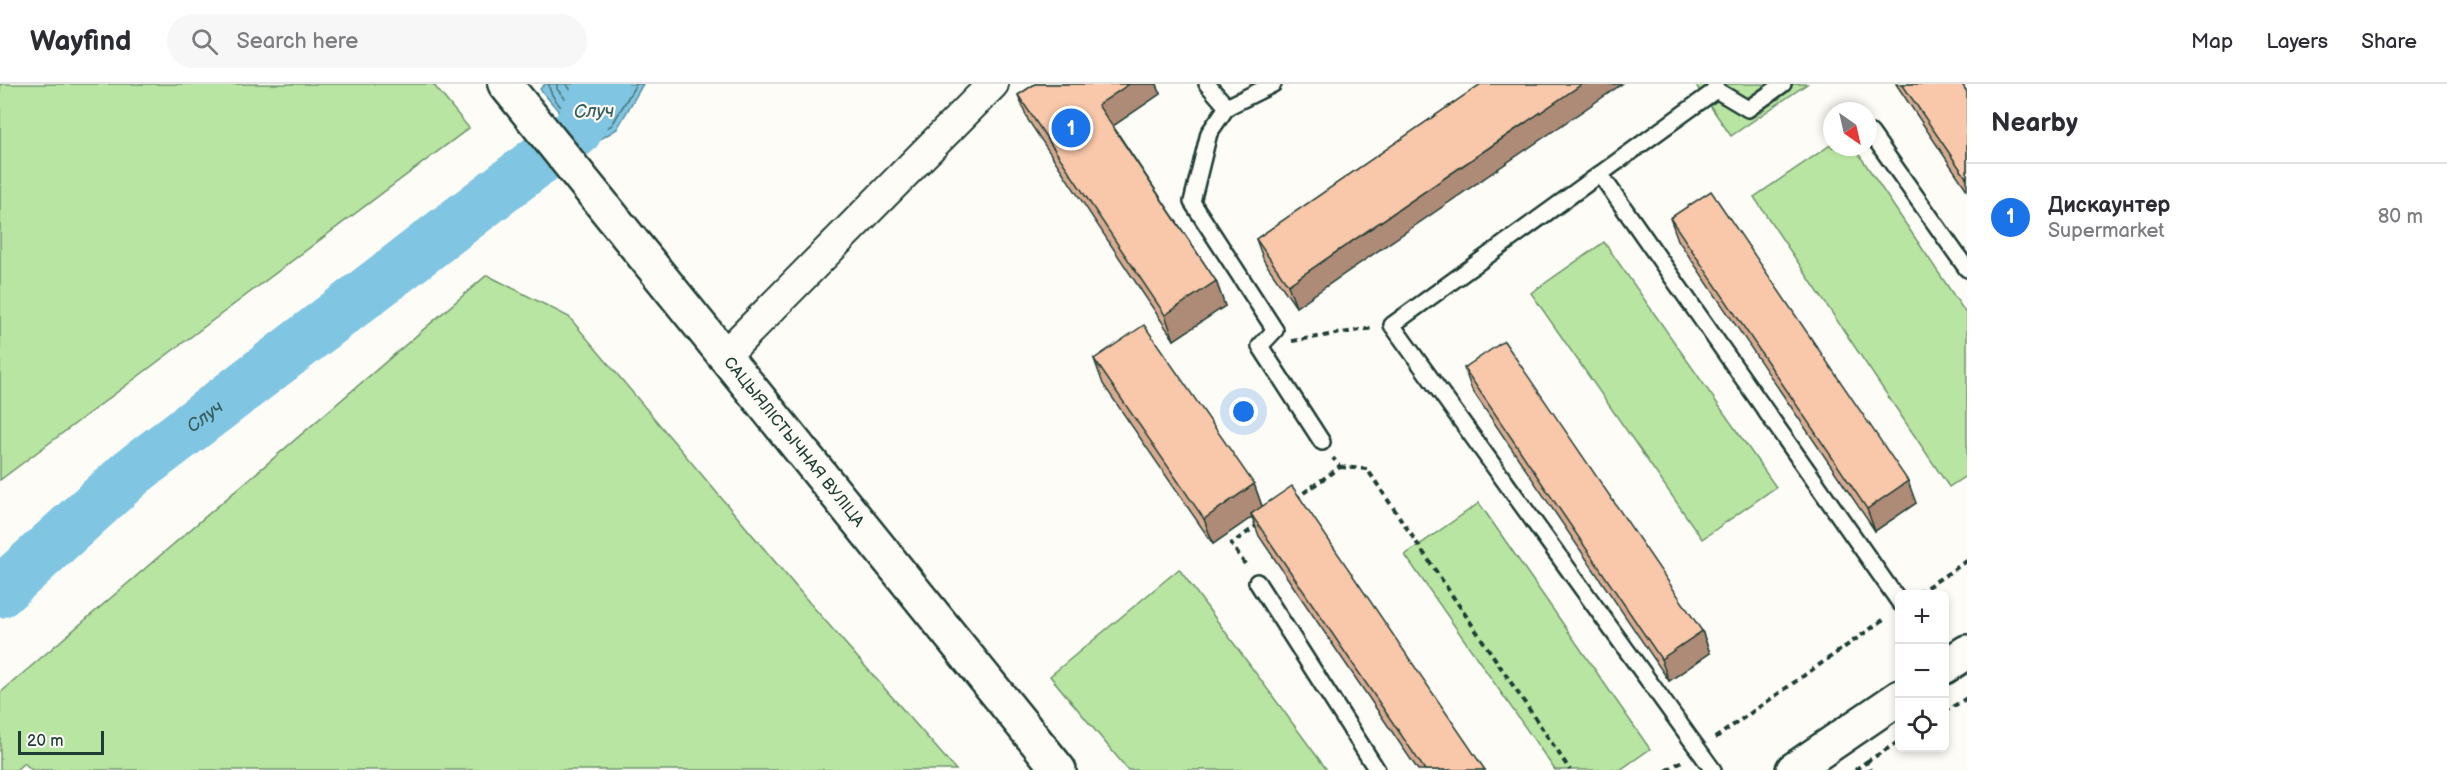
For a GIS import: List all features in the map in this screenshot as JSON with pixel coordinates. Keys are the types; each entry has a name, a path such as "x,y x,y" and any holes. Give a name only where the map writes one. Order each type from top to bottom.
{"main road":[{"path":"505,84 724,356"},
{"name":"САЦЫЯЛІСТЫЧНАЯ ВУЛІЦА","path":"724,356 1059,770"},
{"path":"1949,664 1967,652"},
{"path":"1793,770 1898,698"}],"street":[{"name":"САЦЫЯЛІСТЫЧНАЯ ВУЛІЦА","path":"724,356 993,84"}],"lane":[{"path":"1207,84 1227,107"},
{"path":"1272,84 1227,107 1209,133 1192,202 1275,330 1260,346 1322,442"},
{"path":"1713,770 1392,325 1600,174 1715,87 1748,109 1783,84"},
{"path":"1877,141 1967,268"},
{"path":"1600,174 1895,609"},
{"path":"1257,582 1377,770"}],"path":[{"path":"1260,346 1392,325"},
{"path":"1322,442 1340,467"},
{"path":"1286,505 1340,467 1368,469 1570,770"},
{"path":"1257,582 1231,544 1268,518"},
{"path":"1920,590 1967,561"},
{"path":"1667,770 1699,750 1895,609"},
{"path":"1949,709 1967,698"},
{"path":"1855,770 1895,744"},
{"path":"1866,762 1870,770"}],"green space":[{"path":"0,84 433,84 469,128 0,480"},
{"path":"1695,84 1807,84 1731,136"},
{"path":"1823,150 1823,156 1860,156 1967,315 1967,475 1949,487 1754,197"},
{"path":"1604,242 1776,487 1702,539 1531,293"},
{"path":"487,275 569,317 808,601 956,770 32,770 24,763 16,770 0,770 0,693"},
{"path":"1479,503 1650,749 1620,770 1555,770 1405,555"},
{"path":"1179,569 1327,770 1128,770 1050,676"}],"water":[{"name":"Случ","path":"545,84 643,84 617,129 594,143 576,132 540,89"}],"building":[{"path":"1035,84 1129,84 1098,105 1216,281 1165,315 1018,95"},
{"path":"1481,84 1582,84 1288,285 1256,239"},
{"path":"1902,84 1962,84 1967,92 1967,179"},
{"path":"1711,191 1908,481 1867,509 1670,218"},
{"path":"1144,325 1254,484 1204,519 1094,359"},
{"path":"1504,341 1702,631 1661,659 1464,368"},
{"path":"1292,486 1485,770 1425,770 1251,514"}],"waterway":[{"name":"Случ","path":"0,592 131,473 576,132 603,84"}],"place":[{"name":"Дискаунтер","path":"1071,128"}]}
